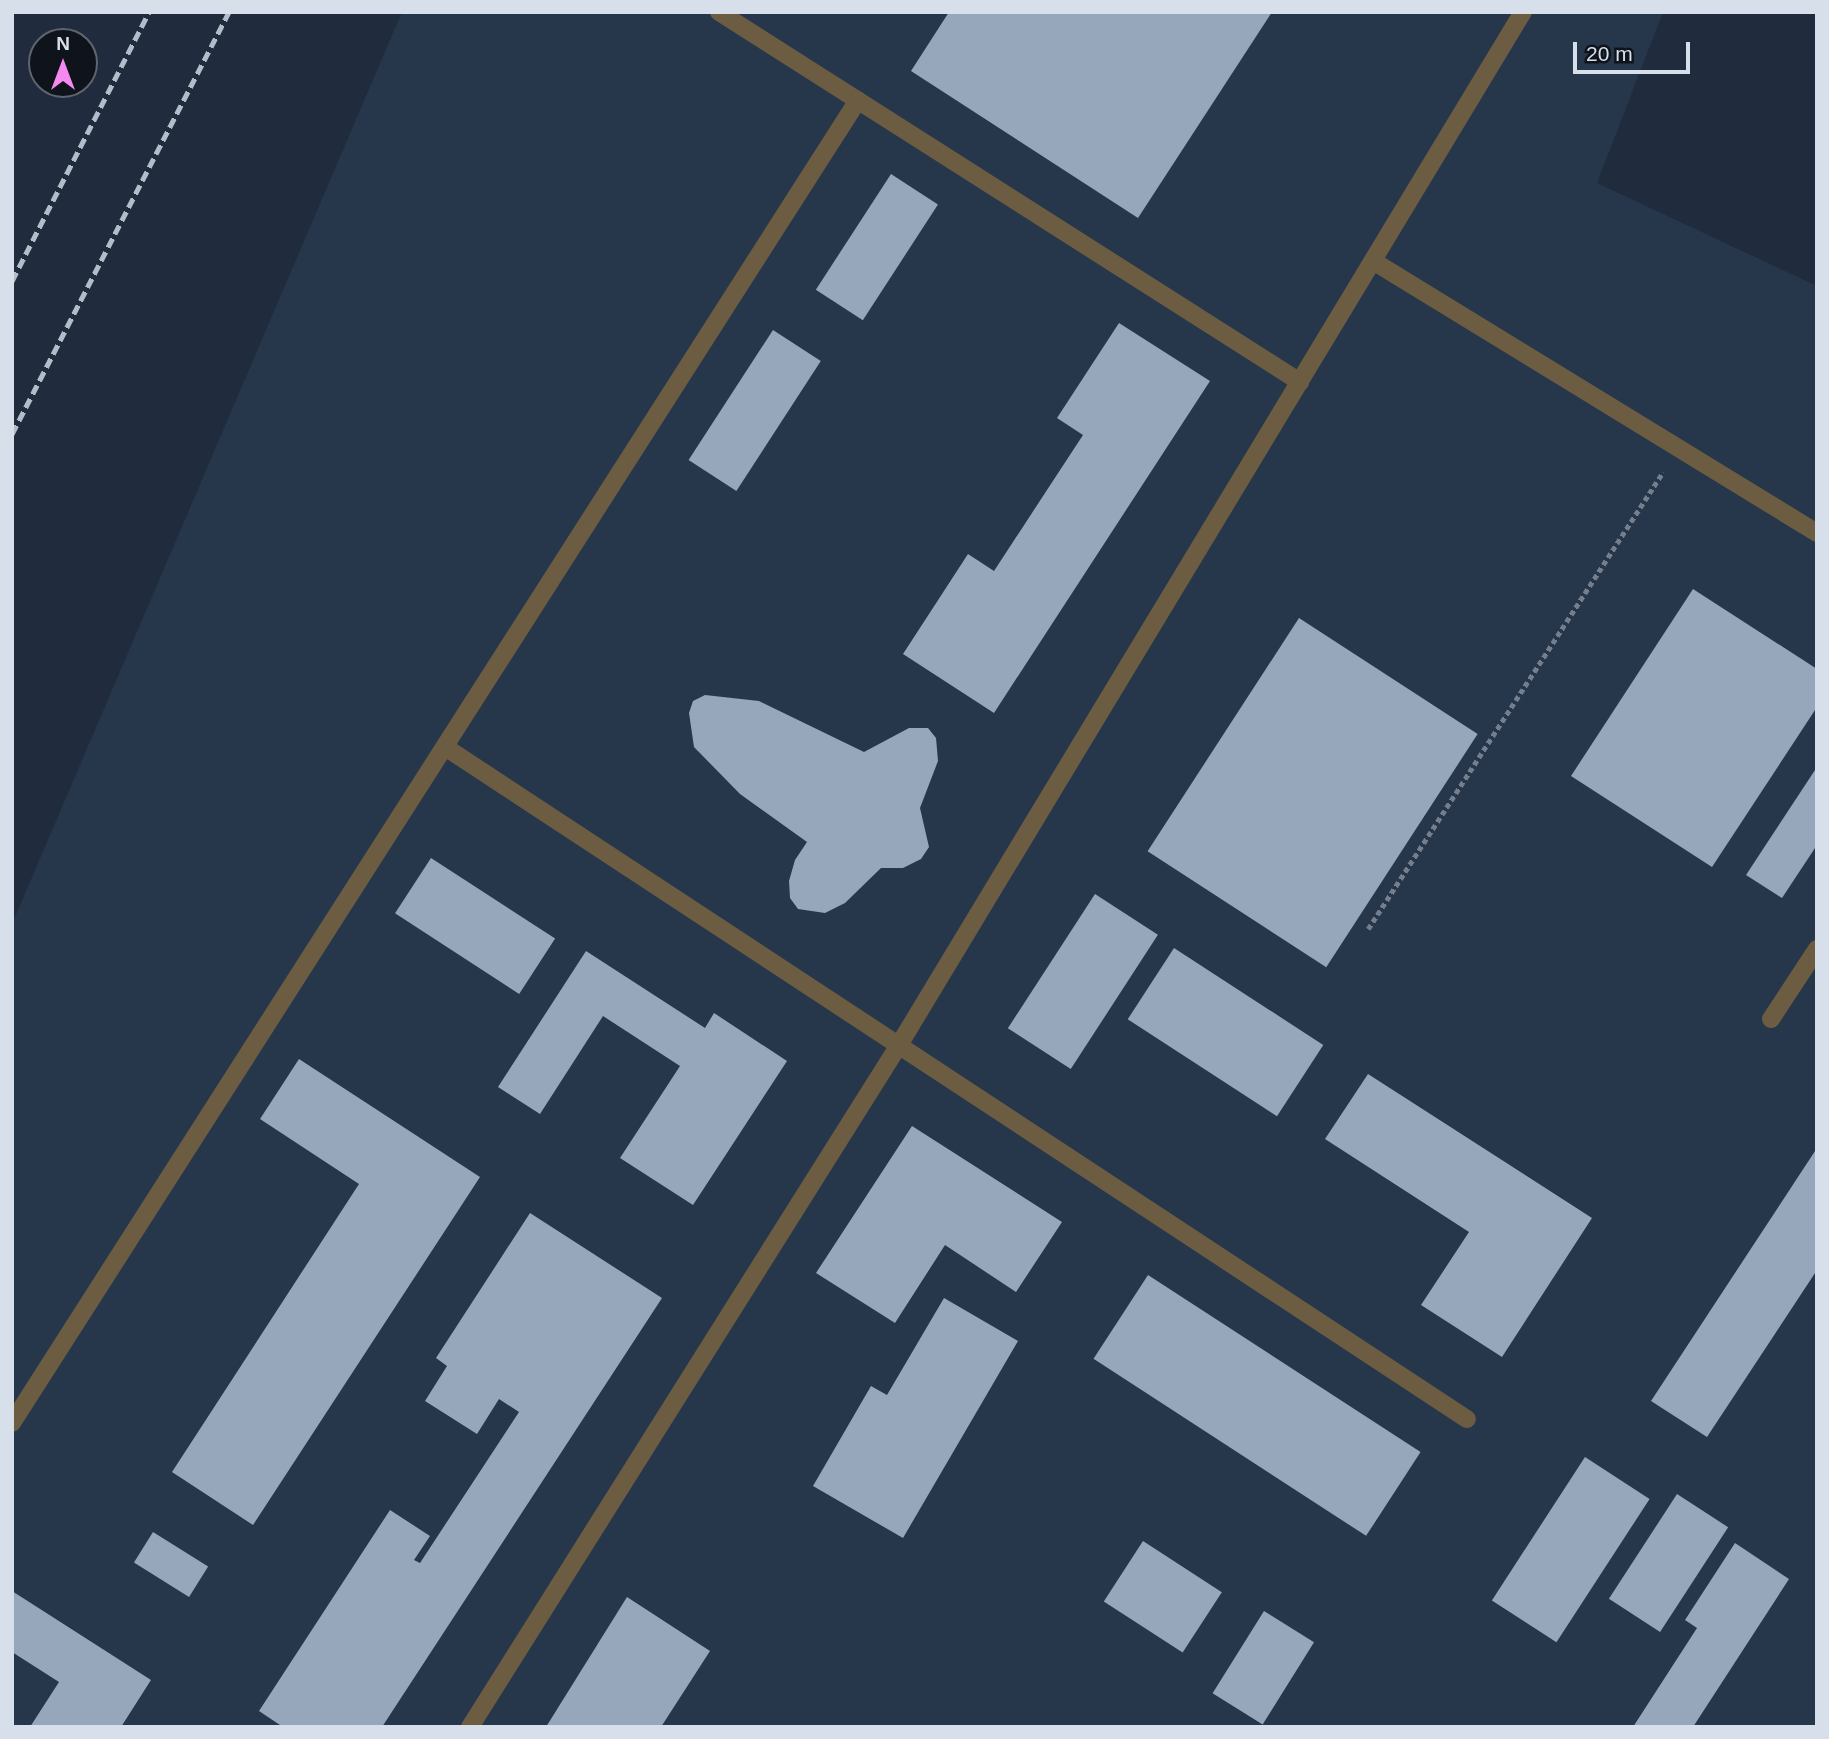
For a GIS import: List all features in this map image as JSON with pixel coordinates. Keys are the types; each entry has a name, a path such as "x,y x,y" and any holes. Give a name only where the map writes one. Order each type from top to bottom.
{"lane":[{"path":"719,12 1300,382"},
{"path":"470,1727 899,1045 1523,12"},
{"path":"12,1423 858,100"},
{"path":"1373,261 1817,533"},
{"path":"444,747 1467,1419"},
{"path":"1771,1019 1817,949"}],"path":[{"path":"1368,929 1679,448"}],"shaded area":[{"path":"402,12 1663,12 1597,183 1817,286 1817,1727 12,1727 12,924"}],"building":[{"path":"949,12 1272,12 1138,218 911,71"},
{"path":"891,174 938,204 863,320 816,290"},
{"path":"1119,323 1210,381 994,713 903,654 968,554 994,571 1083,435 1057,418"},
{"path":"773,330 821,361 736,491 689,460"},
{"path":"1693,589 1817,669 1817,707 1712,867 1571,776"},
{"path":"1299,618 1478,734 1326,967 1148,851"},
{"path":"705,695 759,701 864,752 909,728 928,728 936,738 938,761 920,808 929,847 921,859 903,868 881,868 845,903 825,913 798,909 790,898 789,881 795,860 807,842 740,794 694,747 689,713 693,701"},
{"path":"1817,767 1817,845 1782,898 1746,875"},
{"path":"431,858 555,939 519,994 395,913"},
{"path":"1095,894 1158,935 1071,1069 1008,1028"},
{"path":"1174,948 1323,1045 1277,1116 1128,1019"},
{"path":"586,951 705,1028 714,1013 787,1061 693,1205 620,1158 680,1066 603,1016 540,1114 498,1087"},
{"path":"299,1059 480,1177 253,1525 172,1472 359,1184 260,1119"},
{"path":"1368,1074 1592,1218 1502,1357 1421,1305 1469,1232 1325,1139"},
{"path":"912,1126 1062,1222 1016,1292 945,1245 895,1323 816,1273"},
{"path":"1817,1148 1817,1270 1707,1437 1651,1401"},
{"path":"530,1213 662,1298 382,1727 283,1727 259,1711 390,1510 430,1536 414,1560 420,1563 519,1412 499,1399 477,1434 425,1401 447,1366 436,1358"},
{"path":"1148,1275 1421,1452 1366,1536 1094,1359"},
{"path":"944,1298 1018,1341 903,1538 813,1486 871,1386 887,1395"},
{"path":"1585,1457 1650,1499 1556,1642 1492,1600"},
{"path":"1677,1494 1728,1527 1660,1632 1609,1599"},
{"path":"153,1532 208,1566 189,1597 134,1563"},
{"path":"1143,1541 1222,1592 1183,1653 1104,1601"},
{"path":"1735,1543 1789,1579 1693,1727 1633,1727 1697,1628 1685,1620"},
{"path":"12,1591 151,1680 121,1727 30,1727 59,1682 12,1652"},
{"path":"627,1597 710,1651 661,1727 546,1727"},
{"path":"1264,1611 1314,1642 1263,1725 1213,1693"}],"railway":[{"path":"12,281 149,12"},
{"path":"12,434 229,12"}]}
